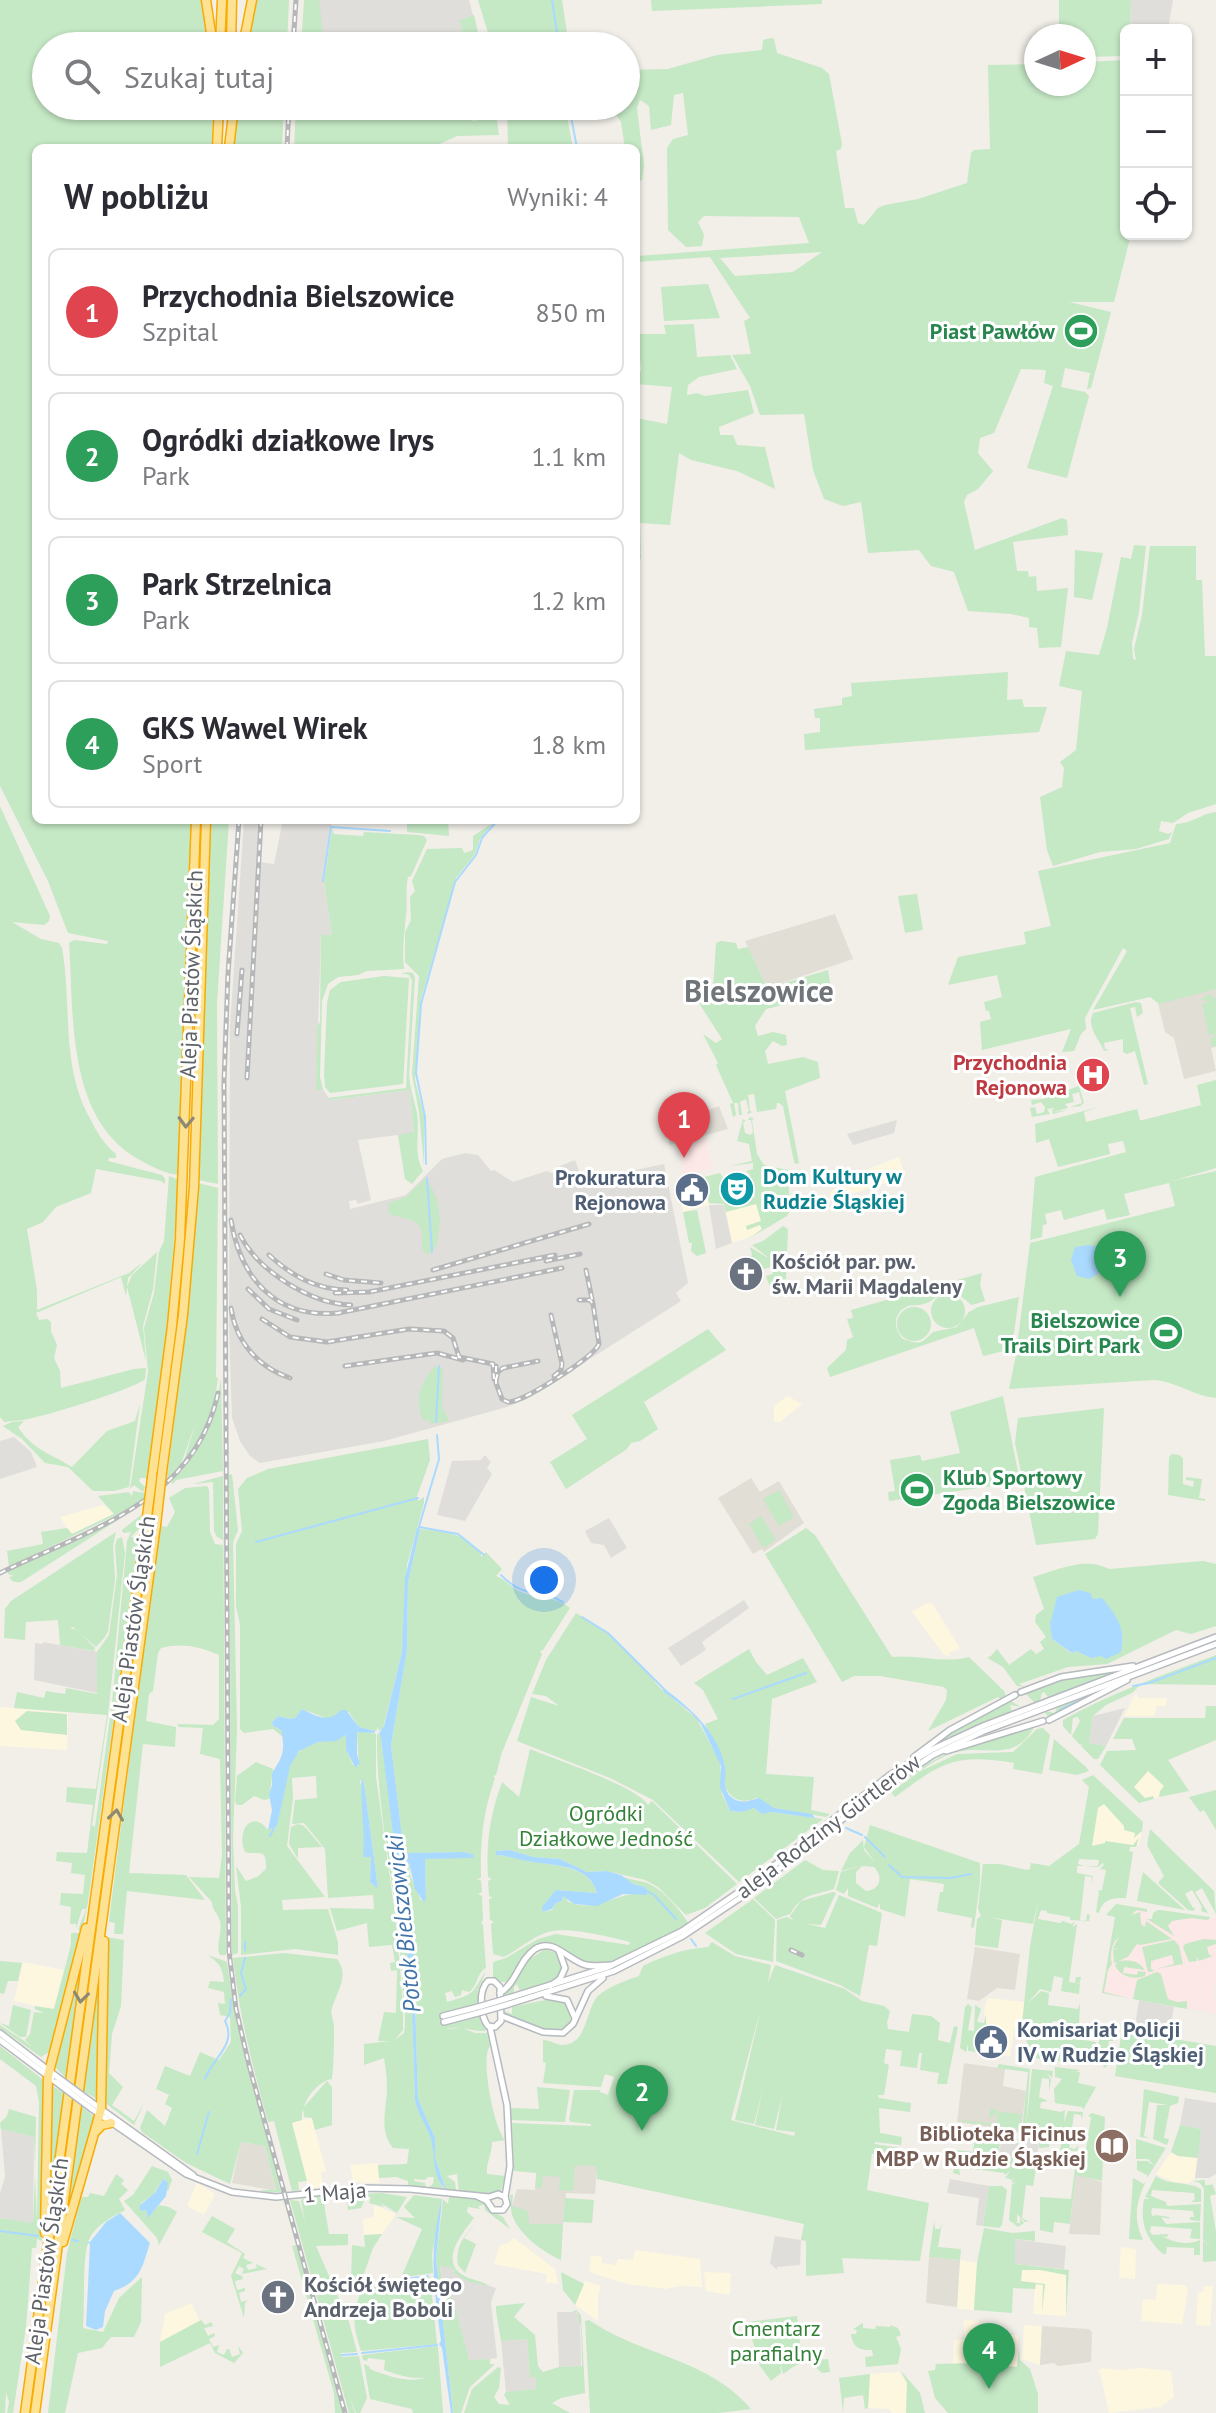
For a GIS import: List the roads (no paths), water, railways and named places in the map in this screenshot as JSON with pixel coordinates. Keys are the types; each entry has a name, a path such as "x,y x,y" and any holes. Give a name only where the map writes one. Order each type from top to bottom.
{"highway":[{"path":"206,0 211,32"},
{"path":"221,32 222,0"},
{"path":"231,32 232,0"},
{"path":"246,32 252,0"},
{"path":"217,144 218,120"},
{"path":"228,144 230,120"},
{"name":"Aleja Piastów Śląskich","path":"25,2413 172,1326 180,1239 196,824"},
{"name":"Aleja Piastów Śląskich","path":"35,2413 183,1315 191,1224 206,824"},
{"path":"44,2272 53,2051 95,1892"},
{"path":"55,2272 96,2131 106,1892"},
{"path":"38,2061 46,2060 53,2051"},
{"path":"96,2131 102,2125 111,2123"}],"main road":[{"name":"aleja Rodziny Gürtlerów","path":"693,1927 908,1763 956,1737 1216,1637"},
{"name":"aleja Rodziny Gürtlerów","path":"1047,1704 1216,1644"},
{"path":"908,1763 950,1730 1018,1693 1061,1677 1150,1662"},
{"path":"933,1755 1046,1720 1076,1708 1146,1670"},
{"name":"aleja Rodziny Gürtlerów","path":"506,2002 541,1996 615,1968 693,1927 752,1890 900,1775 933,1755 1024,1713"},
{"path":"509,2178 489,2203 493,2210 501,2211 506,2206 509,2178 507,2105 494,2043 500,1990 512,1981 536,1948 548,1945 588,1965 615,1968"},
{"path":"545,1989 560,1979 563,1973 564,1962 559,1950"},
{"name":"aleja Rodziny Gürtlerów","path":"444,2019 615,1968"},
{"path":"500,1990 490,1981 482,1988 483,2021 514,2023 559,2034 568,2030 575,2020 588,1991 615,1968"},
{"path":"541,1996 567,2000 573,2008 575,2020"},
{"name":"1 Maja","path":"0,2033 38,2061 52,2076"},
{"name":"1 Maja","path":"0,2040 197,2178"},
{"name":"1 Maja","path":"97,2109 111,2123 179,2169 232,2192 276,2197 353,2188 495,2195"},
{"name":"1 Maja","path":"476,2195 489,2203"},
{"path":"495,2195 505,2197"}],"water":[{"path":"1088,1245 1114,1249 1117,1263 1089,1279 1077,1276 1071,1260 1075,1247"},
{"path":"417,1528 420,1529 408,1582 407,1650 391,1745 404,1853 473,1854 473,1858 425,1859 424,1902 415,1889 409,1863 406,1866 413,1936 418,2099 435,2138 435,2158 446,2190 438,2178 430,2136 415,2100 411,1981 379,1733 384,1726 402,1652 405,1578"},
{"path":"1079,1590 1090,1593 1093,1599 1102,1598 1112,1611 1121,1629 1121,1652 1106,1659 1101,1656 1091,1658 1076,1651 1072,1653 1052,1639 1050,1624 1057,1597"},
{"path":"665,1689 693,1713 716,1742 725,1766 727,1792 733,1799 748,1801 759,1798 774,1808 812,1814 815,1818 771,1812 762,1814 754,1808 742,1812 730,1811 720,1787 721,1766 701,1724 663,1691"},
{"path":"302,1709 327,1718 346,1710 359,1727 375,1733 357,1732 360,1764 355,1767 346,1750 346,1735 336,1741 318,1742 299,1751 290,1766 277,1826 268,1830 272,1810 269,1795 272,1773 283,1749 281,1730 272,1722 278,1716 296,1717"},
{"path":"362,1779 378,1889 370,1882 371,1857 363,1857"},
{"path":"510,1850 533,1857 560,1859 587,1872 607,1871 621,1875 633,1884 645,1887 648,1895 623,1894 597,1906 574,1904 563,1896 562,1901 552,1909 543,1912 542,1907 556,1890 597,1893 593,1884 571,1868 496,1855 496,1851"},
{"path":"163,2179 168,2182 166,2196 148,2218 146,2210 140,2211 140,2205 155,2193"},
{"path":"442,2199 436,2259 453,2413 439,2344 434,2270 435,2236"},
{"path":"120,2213 150,2243 139,2273 114,2291 105,2311 103,2327 96,2330 86,2326 90,2244 86,2242 90,2242 106,2222"}],"waterway":[{"name":"Potok Bielszowicki","path":"552,0 557,32"},
{"name":"Potok Bielszowicki","path":"572,120 576,144"},
{"name":"Potok Bielszowicki","path":"426,1164 425,1117 416,1073 421,1004 455,882 476,855 482,838 494,824"},
{"path":"323,881 331,827 390,831"},
{"name":"Potok Bielszowicki","path":"427,1178 432,1252"},
{"name":"Potok Bielszowicki","path":"436,1422 439,1366"},
{"name":"Potok Bielszowicki","path":"418,1530 439,1459 437,1435"},
{"path":"256,1542 418,1498"},
{"path":"419,1527 458,1534 484,1555"},
{"path":"501,1575 518,1588 563,1602"},
{"path":"582,1617 608,1633 666,1691"},
{"path":"1133,1686 1216,1658"},
{"path":"733,1699 806,1673"},
{"path":"1060,1710 1091,1695"},
{"path":"270,1836 274,1828"},
{"path":"846,1828 862,1835"},
{"path":"865,1837 885,1857"},
{"path":"889,1865 902,1877 951,1878 971,1874"},
{"path":"645,1890 654,1895 676,1919"},
{"path":"691,1939 696,1946"},
{"path":"245,1942 245,1950"},
{"path":"240,1996 246,1989 241,1973 245,1958"},
{"path":"205,2079 226,2044 228,2029 225,2021 230,2013 231,1999"},
{"path":"197,2154 209,2112"},
{"path":"0,2231 38,2236"},
{"path":"72,2240 78,2241"},
{"path":"405,2279 428,2276"},
{"path":"362,2353 437,2345"},
{"path":"342,2355 357,2354"}],"railway":[{"path":"294,32 296,0"},
{"path":"287,144 288,120"},
{"path":"239,824 224,1081 229,1951 236,2009 249,2065 345,2413"},
{"path":"247,1078 261,824"},
{"path":"237,1034 242,970"},
{"path":"231,1220 243,1260 252,1276 279,1302 316,1313 338,1313 562,1268"},
{"path":"433,1270 589,1224"},
{"path":"240,1235 259,1261 287,1283 319,1299 351,1305"},
{"path":"546,1261 580,1254"},
{"path":"269,1255 305,1280 347,1290"},
{"path":"335,1293 369,1292 555,1255"},
{"path":"586,1270 593,1304"},
{"path":"326,1274 344,1280 381,1283"},
{"path":"248,1289 269,1309 297,1320"},
{"path":"496,1366 496,1383 502,1399 510,1402 547,1384 586,1358 599,1344 593,1304 590,1300 579,1300"},
{"path":"231,1308 238,1332 250,1352 268,1367 290,1378"},
{"path":"551,1315 562,1364 561,1370 554,1376"},
{"path":"262,1319 290,1337 327,1342 409,1329 444,1331 453,1338 459,1357 493,1364 494,1379"},
{"path":"345,1366 437,1353 463,1360"},
{"path":"496,1380 503,1368 538,1361"},
{"path":"0,1573 102,1526 162,1487 187,1461 206,1430 218,1393"},
{"path":"791,1950 802,1955"}],"place":[{"name":"Piast Pawłów","path":"1081,331"},
{"name":"Przychodnia Rejonowa","path":"1093,1075"},
{"name":"Przychodnia Bielszowice","path":"684,1158"},
{"name":"Dom Kultury w Rudzie Śląskiej","path":"737,1189"},
{"name":"Prokuratura Rejonowa","path":"692,1190"},
{"name":"Kościół par. pw. św. Marii Magdaleny","path":"746,1274"},
{"name":"Park Strzelnica","path":"1120,1297"},
{"name":"Bielszowice Trails Dirt Park","path":"1166,1333"},
{"name":"Klub Sportowy Zgoda Bielszowice","path":"917,1490"},
{"name":"Komisariat Policji IV w Rudzie Śląskiej","path":"991,2042"},
{"name":"Ogródki działkowe Irys","path":"642,2131"},
{"name":"Biblioteka Ficinus MBP w Rudzie Śląskiej","path":"1112,2146"},
{"name":"Kościół świętego Andrzeja Boboli","path":"278,2297"},
{"name":"GKS Wawel Wirek","path":"989,2389"}],"district":[{"name":"Bielszowice","path":"759,990"}],"park label":[{"name":"Ogródki Działkowe Jedność","path":"606,1826"},
{"name":"Cmentarz parafialny","path":"776,2340"}]}
